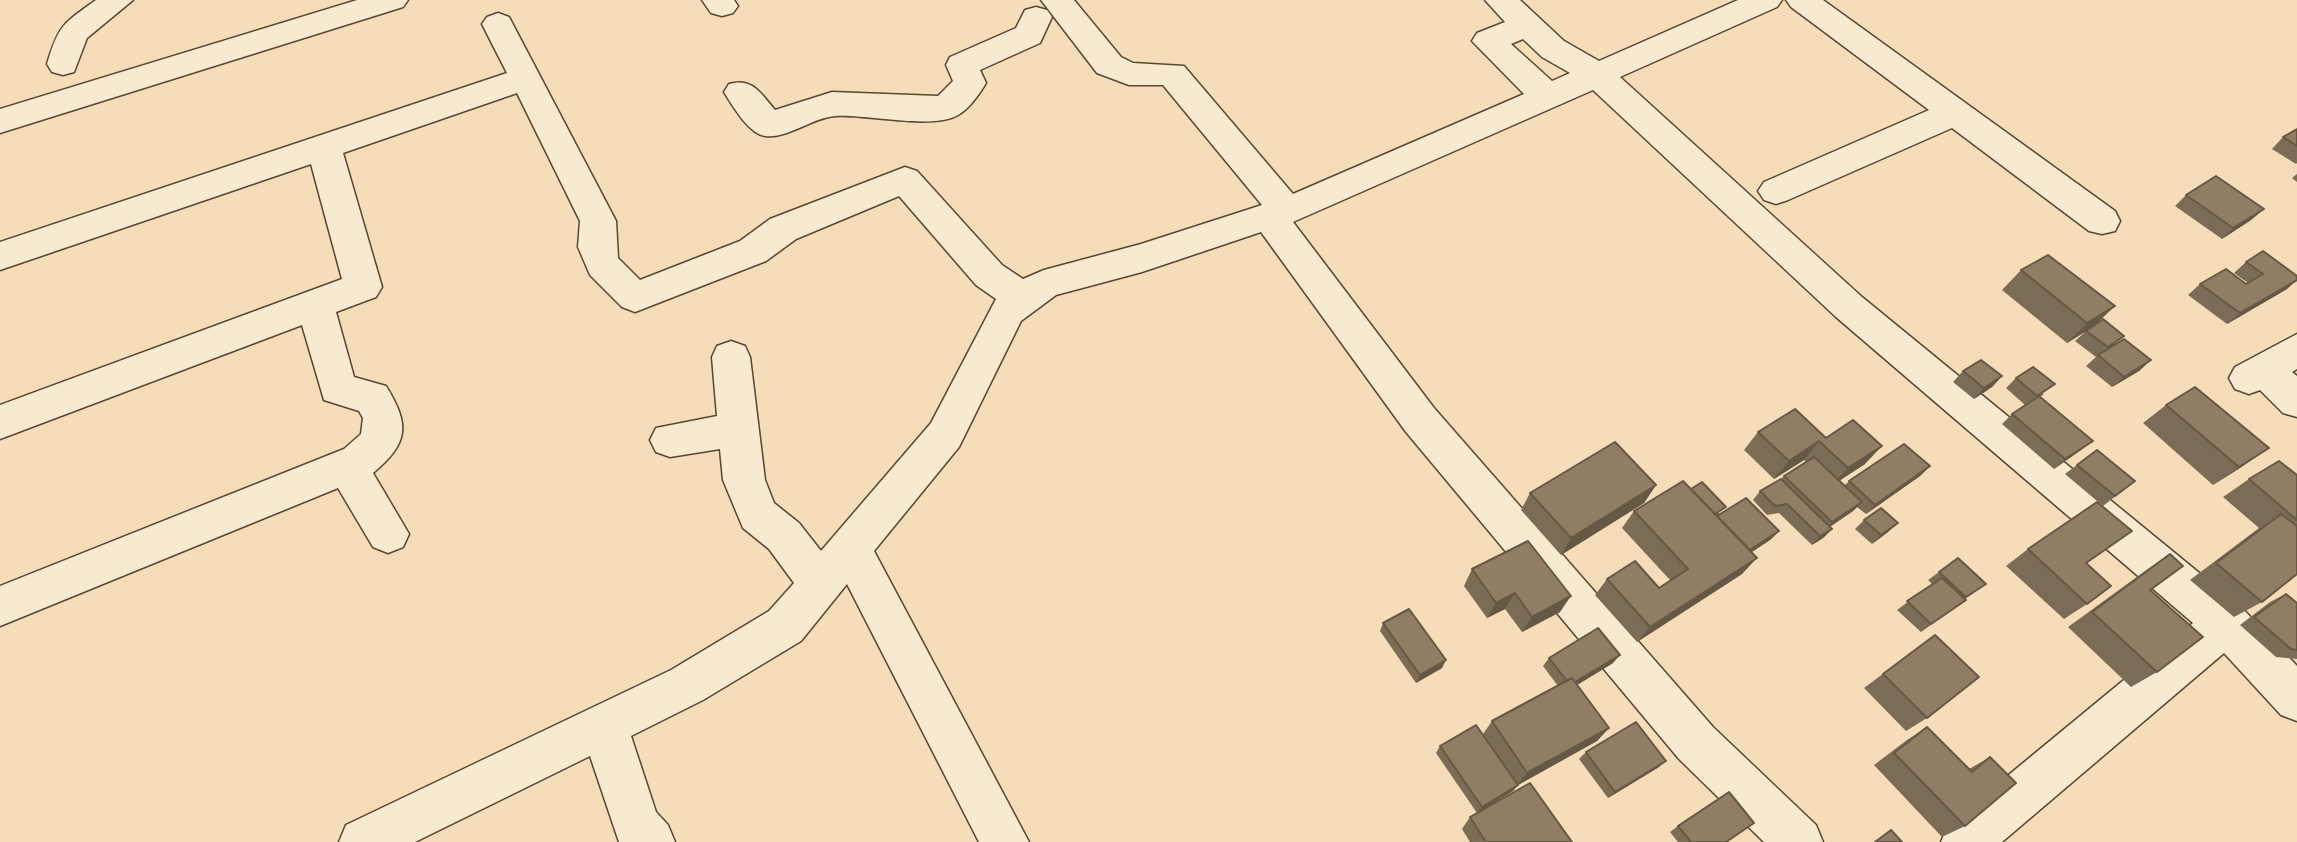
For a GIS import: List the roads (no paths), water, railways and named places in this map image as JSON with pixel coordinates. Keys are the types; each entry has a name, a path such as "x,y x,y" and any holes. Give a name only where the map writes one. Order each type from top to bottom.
{"street":[{"path":"63,64 72,33 117,0"},
{"path":"0,121 392,0"},
{"path":"1501,0 1553,49 1596,74 1849,307 2226,623 2297,699"},
{"path":"363,842 419,830 604,725 687,685 785,626 945,435 1007,311 1044,284 1142,258 1278,213 1766,0"},
{"path":"1802,0 2102,221"},
{"path":"741,92 768,125 832,104 905,109 947,107 970,83 962,65 1029,35 1035,6 1083,33 1109,65 1129,74 1172,74 1278,213 1420,420 1696,743 1799,842"},
{"path":"498,24 598,221 594,245 605,272 635,297 753,251 794,224 905,180 989,275 1024,299"},
{"path":"1528,25 1488,41 1547,96"},
{"path":"0,256 527,78"},
{"path":"1776,191 1956,112"},
{"path":"0,422 363,287 324,147"},
{"path":"0,606 347,466 381,442 383,416 372,398 338,389 315,305"},
{"path":"2297,350 2257,374 2297,401"},
{"path":"731,357 744,480 758,515 784,536 821,584"},
{"path":"670,440 740,429"},
{"path":"347,466 388,534"},
{"path":"851,550 1005,842"},
{"path":"1965,842 2226,623"},
{"path":"604,725 637,827 651,842"}]}
